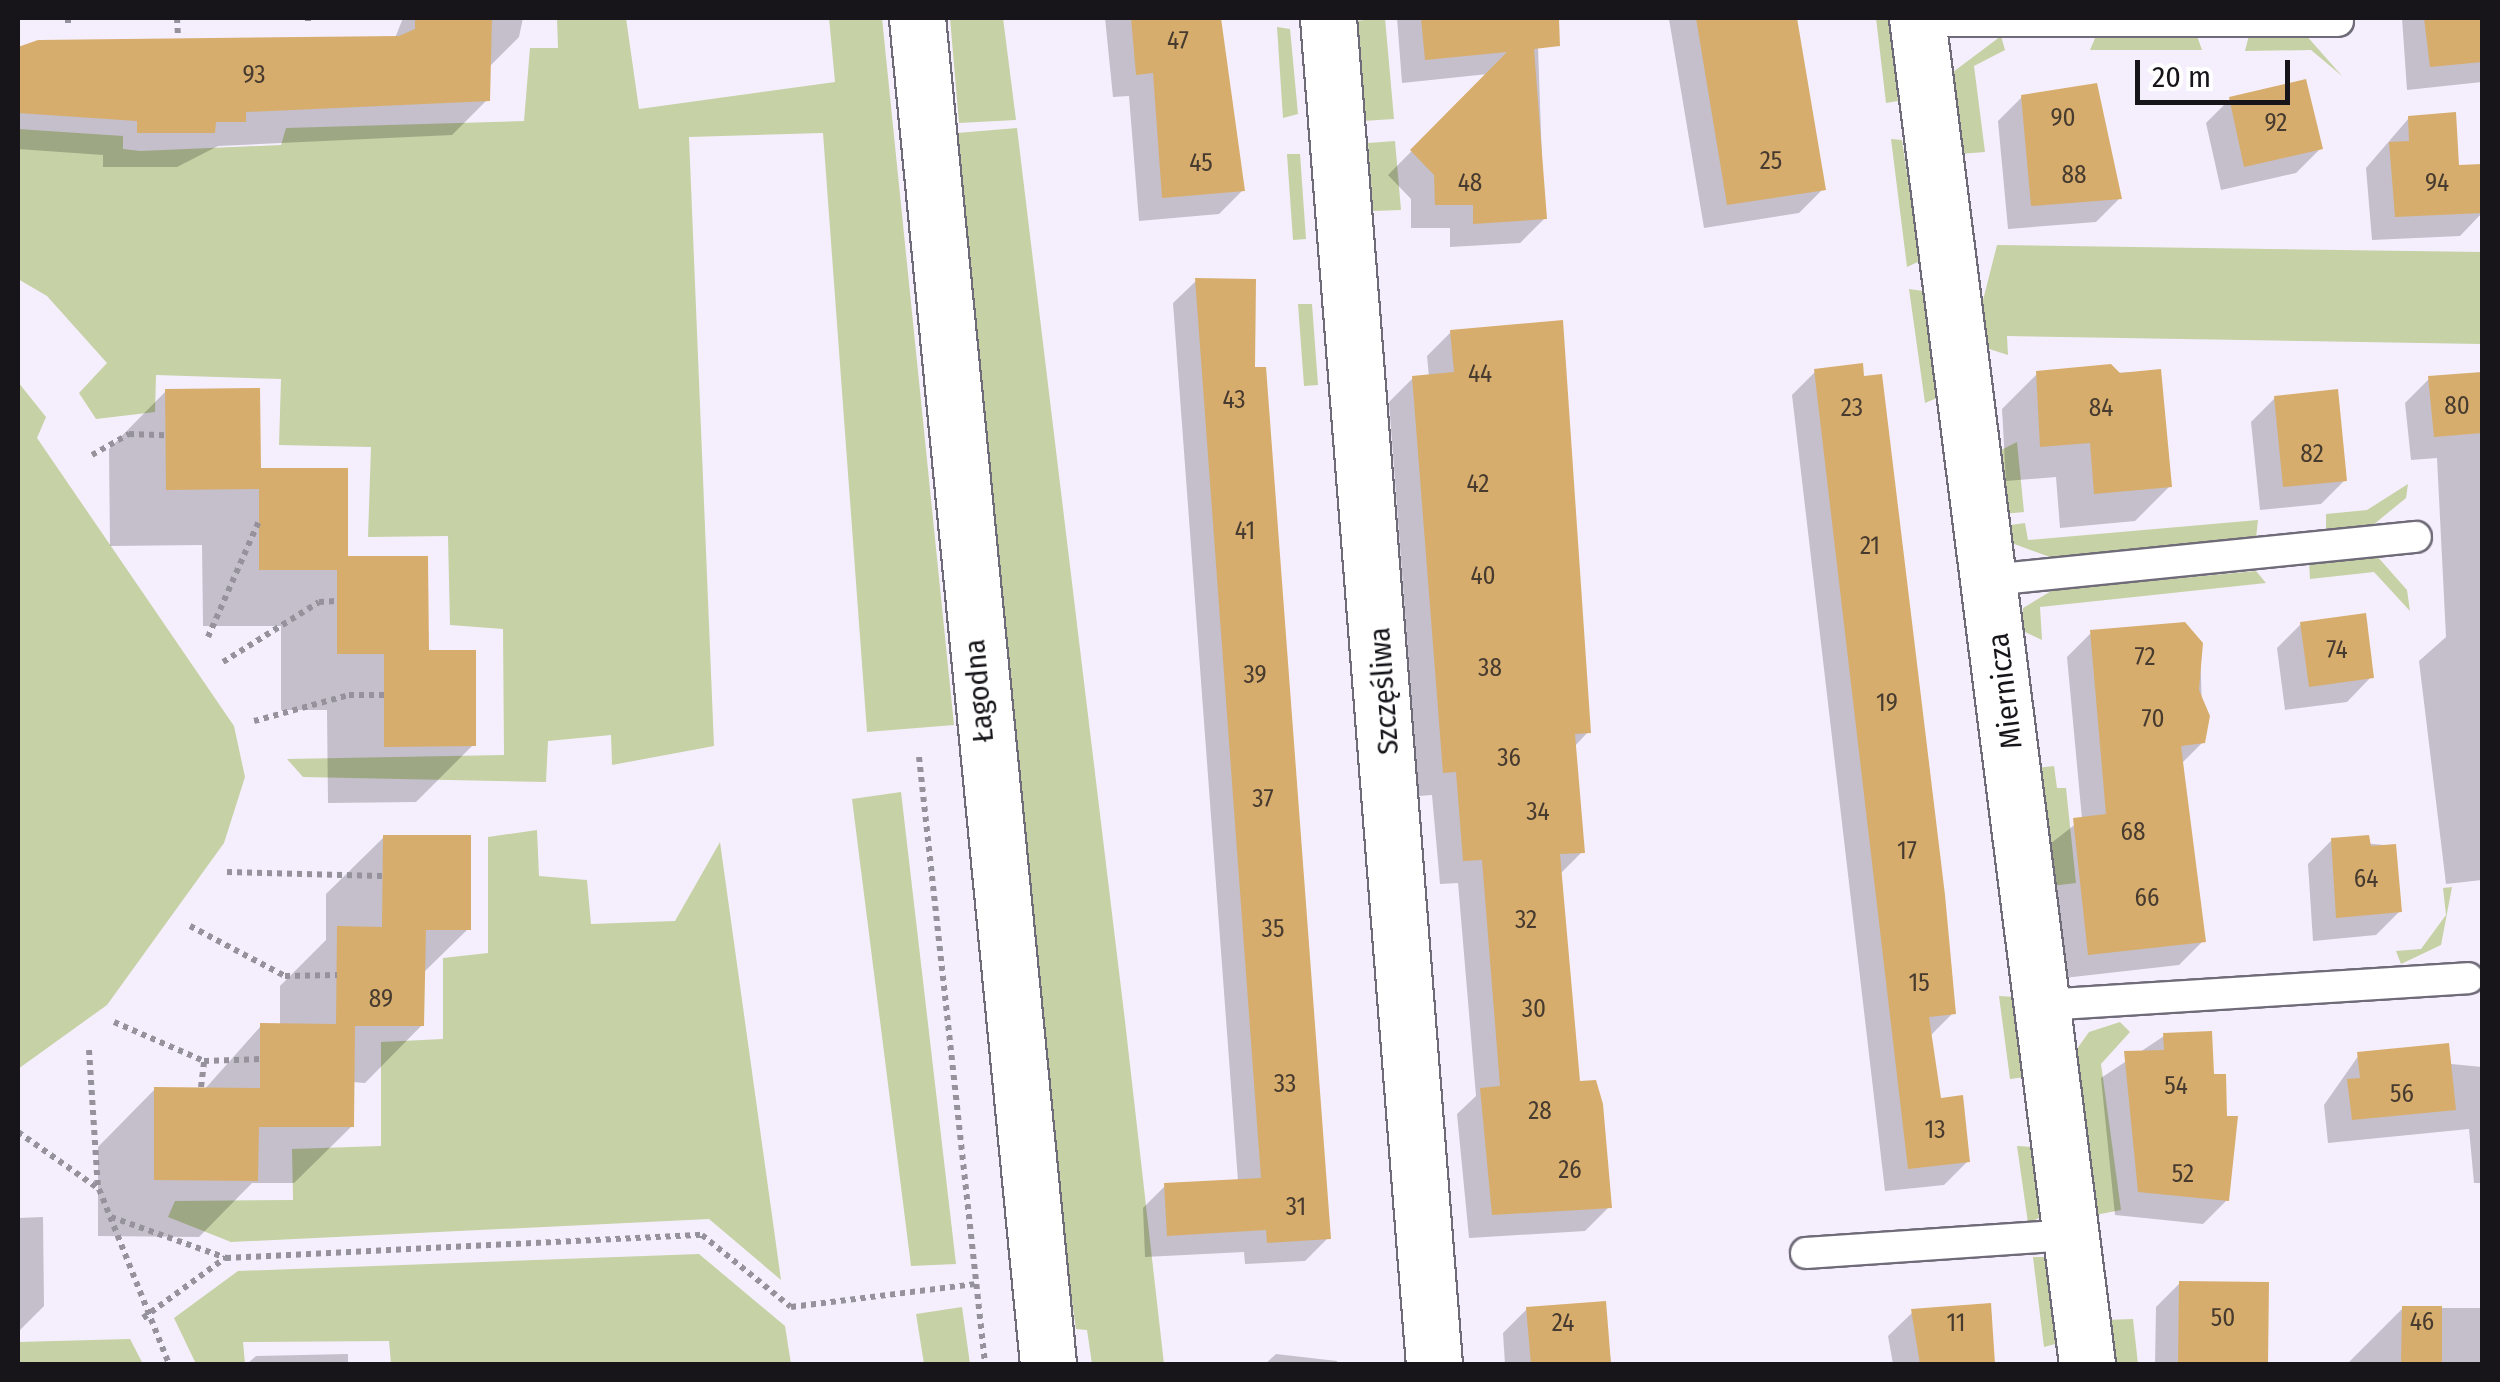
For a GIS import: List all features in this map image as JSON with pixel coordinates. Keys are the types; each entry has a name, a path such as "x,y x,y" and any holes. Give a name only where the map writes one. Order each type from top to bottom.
{"street":[{"name":"Łagodna","path":"917,18 1048,1364"},
{"name":"Szczęśliwa","path":"1328,18 1434,1364"},
{"name":"Miernicza","path":"1918,20 2087,1364"}],"lane":[{"path":"1918,20 2338,21"},
{"path":"1991,580 2416,536"},
{"path":"2043,1005 2468,978"},
{"path":"1806,1253 2070,1235"}],"path":[{"path":"177,18 178,36"},
{"path":"92,454 129,434 165,436"},
{"path":"208,637 259,521"},
{"path":"223,662 319,602 337,602"},
{"path":"254,721 349,695 384,696"},
{"path":"918,758 985,1364"},
{"path":"227,872 382,876"},
{"path":"190,926 285,976 337,975"},
{"path":"114,1022 204,1061 260,1060"},
{"path":"89,1050 98,1189 111,1217 143,1318 169,1364"},
{"path":"201,1087 204,1061"},
{"path":"18,1132 98,1189"},
{"path":"111,1217 226,1258 702,1235 791,1306 975,1284"},
{"path":"143,1318 226,1258"}],"green space":[{"path":"557,18 626,18 639,109 835,82 829,18 882,18 954,725 867,732 823,133 689,137 714,746 612,765 611,735 548,741 546,782 303,777 287,759 504,755 503,629 450,625 448,536 368,537 371,447 279,445 281,379 156,375 155,412 96,419 79,393 107,363 47,296 18,279 18,129 123,136 123,149 140,151 281,145 286,128 524,121 530,48 558,48"},
{"path":"950,18 1003,18 1016,120 959,123"},
{"path":"1385,18 1394,119 1363,121 1355,21"},
{"path":"1876,18 1889,18 1898,101 1886,103"},
{"path":"1277,27 1290,29 1298,114 1283,118"},
{"path":"2305,34 2342,76 2311,50 2245,51 2249,35"},
{"path":"2001,36 2005,50 1974,66 1985,152 1959,154 1949,75"},
{"path":"2096,36 2197,36 2202,50 2090,50"},
{"path":"1017,128 1164,1364 1092,1364 1087,1330 1076,1329 1058,1202 957,133"},
{"path":"1891,139 1902,140 1920,261 1907,267"},
{"path":"1395,141 1401,210 1373,211 1368,143"},
{"path":"1287,154 1300,154 1306,239 1293,240"},
{"path":"1997,245 2482,252 2482,344 2007,336 2008,355 1983,347 1979,316"},
{"path":"1909,289 1923,291 1937,398 1925,403"},
{"path":"1298,304 1312,304 1318,385 1304,386"},
{"path":"18,382 46,417 37,438 234,726 245,777 224,843 107,1005 18,1069"},
{"path":"2017,442 2024,512 2003,514 1995,453"},
{"path":"2408,484 2406,498 2373,525 2326,530 2326,514 2367,510"},
{"path":"2258,520 2256,538 2058,560 2006,541 2003,526 2025,523 2028,540"},
{"path":"2376,555 2407,590 2410,611 2374,572 2310,579 2309,562"},
{"path":"2256,571 2266,583 2040,607 2042,640 2021,630 2023,608 2053,590"},
{"path":"2054,766 2057,788 2066,788 2076,883 2051,886 2036,768"},
{"path":"901,792 956,1264 911,1266 852,799"},
{"path":"537,830 539,876 587,880 591,924 675,921 720,842 781,1280 709,1219 231,1242 168,1217 175,1201 293,1200 292,1149 381,1146 381,1042 443,1039 443,958 488,953 488,837"},
{"path":"2452,887 2441,945 2401,964 2396,951 2421,949 2446,915 2443,888"},
{"path":"1999,996 2015,997 2025,1077 2010,1079"},
{"path":"2120,1022 2130,1032 2101,1064 2121,1210 2095,1215 2074,1053 2089,1032"},
{"path":"2017,1146 2034,1147 2043,1216 2028,1223"},
{"path":"699,1254 785,1326 791,1364 391,1364 389,1341 243,1342 245,1364 196,1364 174,1318 238,1271"},
{"path":"2033,1257 2049,1257 2059,1343 2044,1347"},
{"path":"962,1307 970,1364 924,1364 916,1314"},
{"path":"2133,1319 2138,1364 2110,1364 2105,1320"},
{"path":"130,1339 143,1364 18,1364 18,1342"}],"building":[{"path":"415,18 492,18 490,101 246,112 246,122 216,122 215,133 137,133 137,121 18,113 18,47 38,40 399,36 415,29"},
{"path":"1131,18 1221,18 1245,191 1162,198 1153,73 1136,75"},
{"path":"1421,18 1559,18 1560,46 1534,49 1547,219 1473,224 1473,205 1435,205 1434,175 1410,150 1507,52 1425,60"},
{"path":"1696,18 1797,18 1826,190 1727,205"},
{"path":"2424,18 2482,18 2482,62 2430,67"},
{"path":"2306,79 2323,149 2244,167 2229,97"},
{"path":"2097,83 2122,199 2031,206 2021,95"},
{"path":"2456,112 2459,165 2482,164 2482,213 2395,217 2389,142 2409,141 2408,116"},
{"path":"1195,278 1256,279 1255,367 1266,367 1331,1239 1267,1243 1266,1230 1167,1236 1164,1183 1261,1178"},
{"path":"1563,320 1591,733 1575,734 1585,853 1560,854 1580,1081 1596,1080 1603,1104 1612,1208 1492,1215 1480,1088 1500,1086 1482,860 1463,861 1456,772 1443,773 1412,376 1454,372 1450,330"},
{"path":"1863,363 1864,376 1882,374 1945,895 1956,1014 1929,1017 1941,1098 1963,1095 1970,1162 1908,1169 1814,369"},
{"path":"2111,364 2120,373 2161,369 2172,487 2094,494 2090,443 2040,447 2036,371"},
{"path":"2482,372 2482,433 2434,437 2428,376"},
{"path":"260,388 261,468 348,468 348,556 428,556 429,650 476,650 476,746 384,747 384,654 337,654 337,570 259,570 259,489 166,490 165,389"},
{"path":"2338,389 2347,481 2283,487 2274,396"},
{"path":"2366,613 2374,678 2309,687 2300,622"},
{"path":"2185,622 2203,643 2199,690 2210,716 2205,743 2181,746 2206,942 2088,955 2073,818 2106,814 2090,630"},
{"path":"383,835 471,835 471,930 426,930 424,1026 355,1026 354,1127 259,1127 258,1181 154,1180 154,1087 260,1088 260,1023 336,1024 337,926 382,927"},
{"path":"2369,835 2371,846 2396,844 2402,912 2336,918 2331,838"},
{"path":"2212,1031 2214,1074 2226,1074 2227,1116 2238,1116 2229,1201 2138,1192 2124,1051 2164,1050 2163,1033"},
{"path":"2449,1043 2456,1110 2352,1120 2347,1079 2360,1078 2357,1052"},
{"path":"2179,1281 2269,1282 2268,1364 2178,1364"},
{"path":"1606,1301 1611,1364 1531,1364 1526,1307"},
{"path":"1991,1303 1995,1364 1920,1364 1911,1309"},
{"path":"2402,1306 2442,1306 2442,1364 2401,1364"}]}
